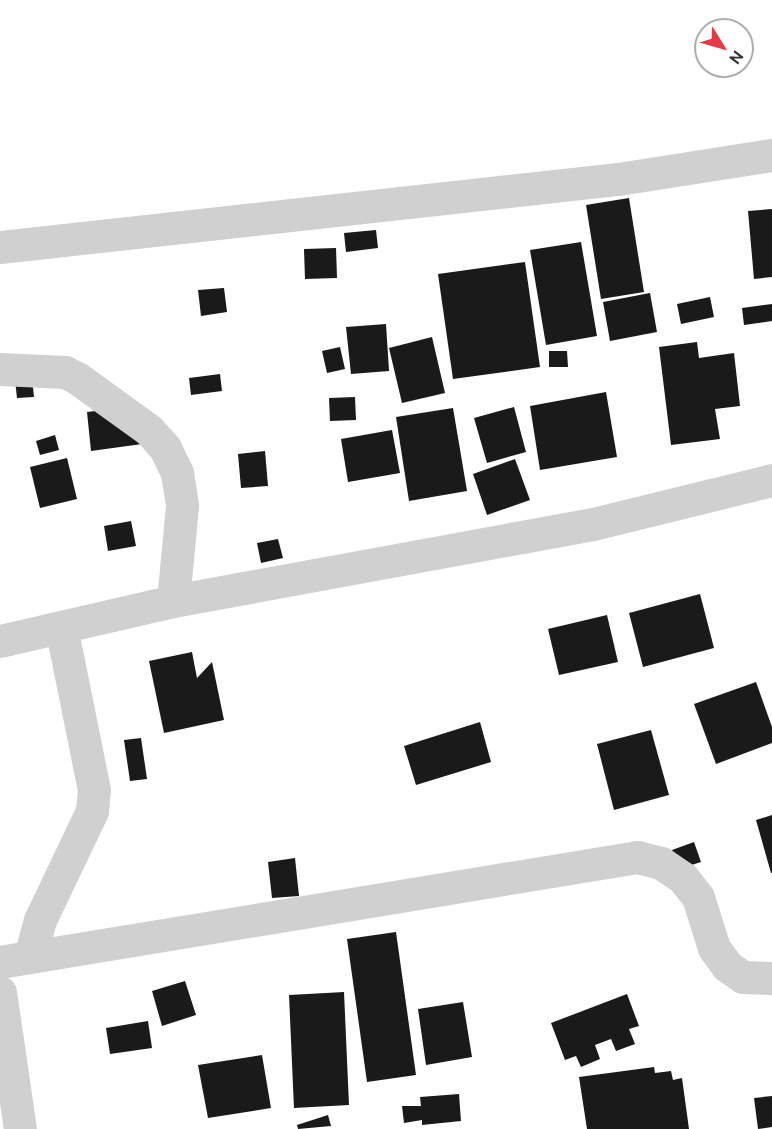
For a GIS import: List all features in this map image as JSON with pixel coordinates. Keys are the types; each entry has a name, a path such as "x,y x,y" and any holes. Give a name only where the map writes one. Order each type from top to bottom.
{"street":[{"path":"0,248 618,180 772,155"},
{"path":"0,369 65,372 77,378 149,430 165,448 177,473 182,506 173,601"},
{"path":"0,641 173,601 593,524 772,480"},
{"path":"15,960 40,920 92,811 94,790 61,627"},
{"path":"15,960 637,857 661,863 683,878 698,897 714,948 727,966 743,977 772,978"},
{"path":"0,992 21,1129"}],"building":[{"path":"629,198 644,292 601,299 586,205"},
{"path":"772,209 772,277 754,279 748,211"},
{"path":"376,230 378,248 346,252 344,233"},
{"path":"581,242 597,336 546,345 530,250"},
{"path":"336,248 337,278 305,279 304,249"},
{"path":"525,262 540,367 453,379 438,274"},
{"path":"224,288 227,312 201,316 198,290"},
{"path":"650,293 657,332 610,341 603,302"},
{"path":"710,297 714,317 681,324 677,304"},
{"path":"772,304 772,321 744,325 742,308"},
{"path":"386,324 389,371 351,374 346,327"},
{"path":"432,337 445,393 402,403 389,348"},
{"path":"697,342 699,358 734,353 740,406 715,409 720,439 671,445 659,347"},
{"path":"340,347 345,369 327,373 322,351"},
{"path":"549,351 567,351 568,367 549,367"},
{"path":"220,374 222,391 191,395 189,378"},
{"path":"32,378 34,397 17,398 15,380"},
{"path":"606,392 617,457 540,470 530,406"},
{"path":"355,397 356,420 330,421 329,398"},
{"path":"137,406 142,444 91,451 87,412"},
{"path":"514,407 526,452 487,463 474,418"},
{"path":"453,408 467,491 409,501 396,417"},
{"path":"392,430 400,473 348,482 341,439"},
{"path":"55,435 59,450 40,455 36,441"},
{"path":"265,451 268,486 241,488 238,454"},
{"path":"67,458 77,499 40,508 30,467"},
{"path":"515,459 530,500 487,515 473,474"},
{"path":"131,521 136,546 108,551 104,526"},
{"path":"278,539 283,558 261,563 257,543"},
{"path":"700,594 714,648 643,667 629,613"},
{"path":"607,615 618,662 559,675 548,629"},
{"path":"192,652 197,678 212,662 224,720 164,733 149,661"},
{"path":"756,682 772,727 772,743 716,764 694,704"},
{"path":"480,722 491,762 416,785 404,746"},
{"path":"651,730 669,795 614,810 597,744"},
{"path":"141,738 147,779 130,781 124,740"},
{"path":"772,815 772,873 771,873 756,820"},
{"path":"694,842 701,862 679,869 672,850"},
{"path":"295,858 299,896 272,898 268,862"},
{"path":"396,932 416,1075 367,1082 347,939"},
{"path":"185,981 196,1015 162,1026 152,991"},
{"path":"344,992 349,1105 294,1108 289,995"},
{"path":"627,994 639,1026 629,1029 635,1044 616,1051 611,1039 595,1045 600,1059 581,1067 576,1056 565,1060 551,1023"},
{"path":"463,1002 472,1057 426,1065 418,1009"},
{"path":"148,1021 152,1048 110,1054 106,1028"},
{"path":"262,1055 271,1108 208,1118 198,1065"},
{"path":"654,1067 655,1073 671,1071 673,1080 682,1078 689,1129 587,1129 579,1077"},
{"path":"459,1094 461,1121 422,1125 422,1120 404,1123 402,1106 421,1106 420,1097"},
{"path":"772,1096 772,1127 758,1129 754,1098"},
{"path":"328,1115 331,1126 298,1129 297,1125"}]}
